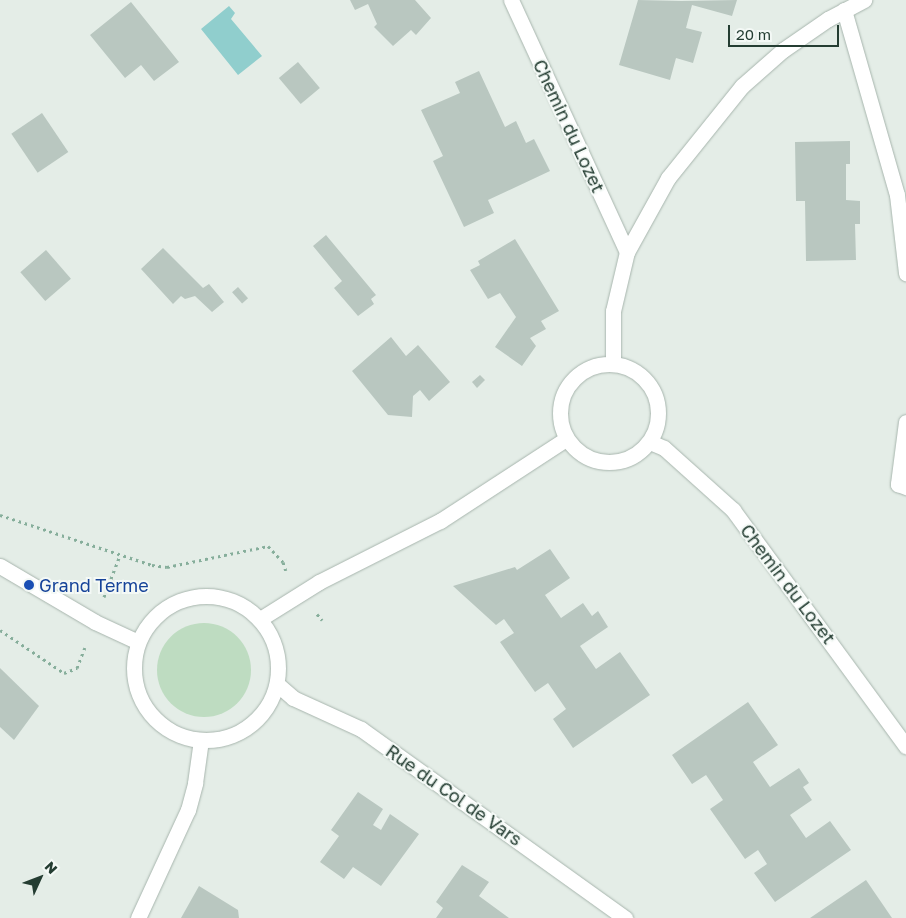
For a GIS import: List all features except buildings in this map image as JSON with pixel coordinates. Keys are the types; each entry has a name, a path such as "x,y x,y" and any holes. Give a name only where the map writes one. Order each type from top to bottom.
{"street":[{"name":"Chemin du Lozet","path":"511,0 627,252"},
{"path":"613,363 613,311 627,252 668,178 742,86 783,50 844,10 864,0"},
{"path":"844,10 897,195 906,273"},
{"path":"613,363 630,368 644,378 654,392 659,409 657,427 650,442 635,456 617,462 597,461 580,453 566,439 560,422 560,404 566,386 578,373 594,365 613,363"},
{"path":"906,422 898,484 906,487"},
{"path":"260,619 319,582 440,521 566,439"},
{"name":"Chemin du Lozet","path":"650,442 664,448 733,510 906,746"},
{"path":"0,566 87,617 138,642"},
{"path":"203,595 224,597 243,606 260,619 272,638 278,660 277,684 270,703 252,723 221,739 201,740 175,733 153,717 144,702 134,668 138,642 148,624 164,609 182,599 203,595"},
{"name":"Rue du Col de Vars","path":"277,684 293,698 361,729 625,918"},
{"path":"138,918 188,810 195,784 201,740"}],"path":[{"path":"0,515 120,555 167,567 268,546 283,562 286,572"},
{"path":"107,590 120,555"},
{"path":"0,630 64,673 77,668"}],"green space":[{"path":"204,623 222,627 237,637 247,652 251,670 247,688 237,703 222,713 204,717 186,713 171,703 161,688 157,670 161,652 171,637 186,627"}],"water":[{"path":"229,6 235,13 231,19 262,56 238,75 201,29"}],"place":[{"name":"Grand Terme","path":"29,585"}]}
